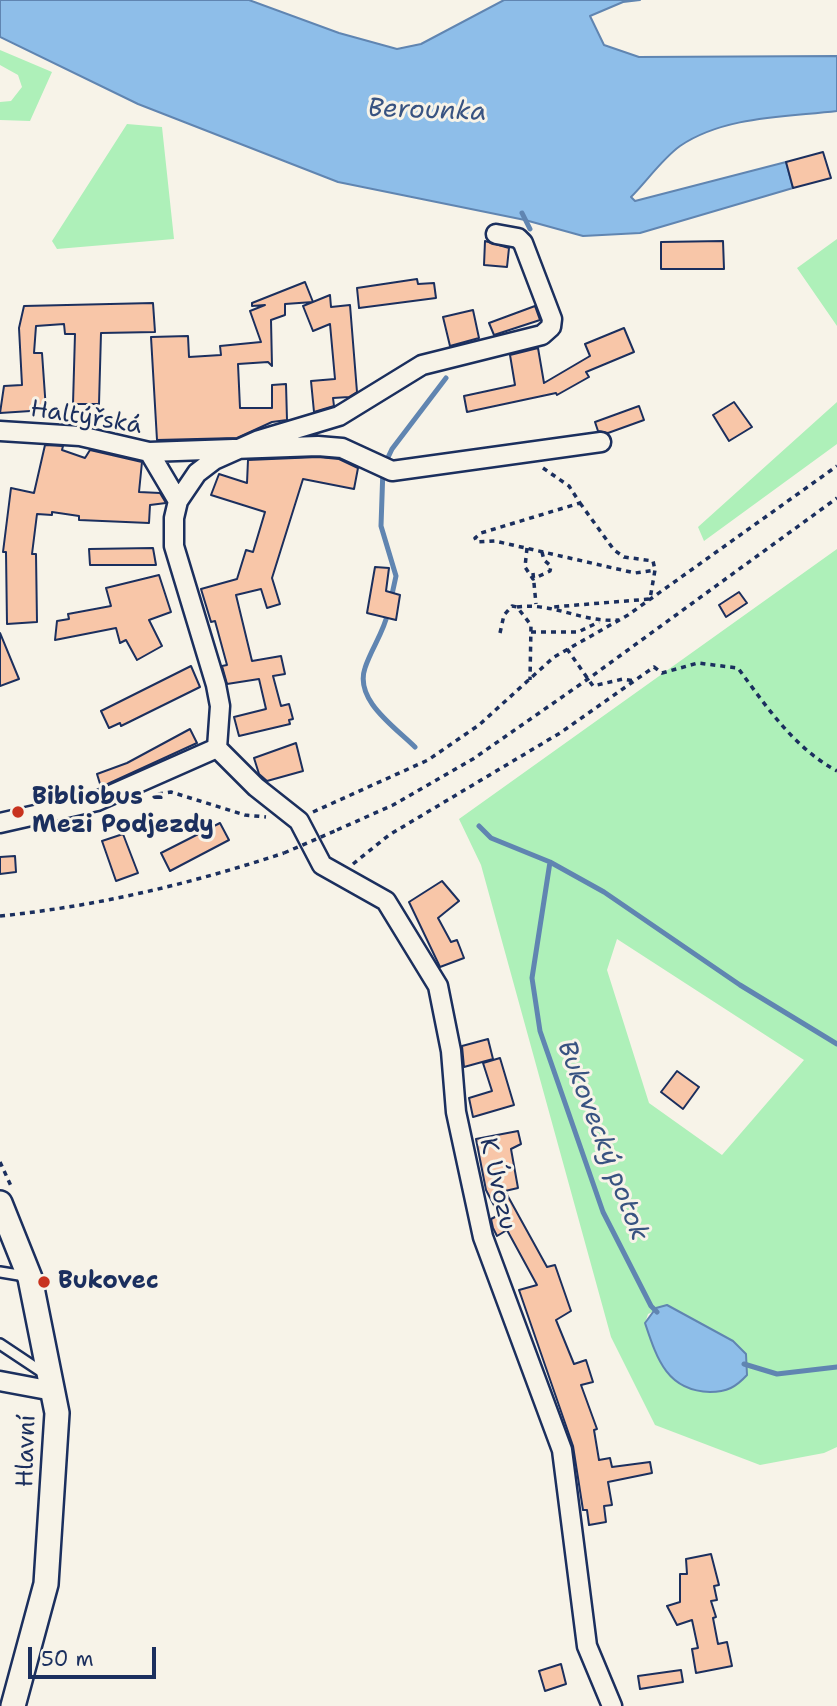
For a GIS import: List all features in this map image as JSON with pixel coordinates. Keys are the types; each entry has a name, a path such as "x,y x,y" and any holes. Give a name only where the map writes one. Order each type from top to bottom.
{"street":[{"path":"0,823 97,801 217,748 220,716 216,685 174,546 174,518 178,501 197,473 214,460 259,440 338,416 422,365 542,335 551,327 552,319 523,243 518,238 496,234"},
{"name":"Haltýřská","path":"0,431 80,436 149,452 178,501"},
{"path":"149,452 318,446 342,448 392,471 601,442"},
{"name":"K Úvozu","path":"217,748 256,787 299,821 323,865 386,901 438,986 451,1051 456,1112 483,1237 562,1450 587,1646 612,1706"},
{"name":"Hlavní","path":"0,1203 30,1278 57,1413 46,1584 13,1706"},
{"path":"0,1381 51,1384"}],"lane":[{"path":"0,1272 30,1278"},
{"path":"0,1344 51,1384"}],"path":[{"path":"537,450 541,467 569,486 614,550 624,557 653,561 650,599"},
{"path":"146,795 171,792 245,815 299,821 340,798 428,760 479,724 530,682 554,657 621,619 837,466"},
{"path":"0,916 145,894 191,883 284,853 436,781 588,680 837,498"},
{"path":"580,503 481,533 475,538 477,542 495,541 635,573 654,570"},
{"path":"527,548 526,570 533,576 536,604"},
{"path":"533,576 550,571 551,566 544,560 542,552"},
{"path":"553,607 650,599"},
{"path":"500,633 505,615 512,606 536,604 553,607 599,622"},
{"path":"517,607 531,625 530,682"},
{"path":"531,632 579,632 599,622 621,619"},
{"path":"567,649 595,687 623,679 635,681"},
{"path":"346,878 352,864 389,835 560,733 654,667 662,673 698,663 738,668 779,723 820,762 837,771"}],"green space":[{"path":"0,50 52,72 30,121 0,120 0,102 11,101 22,87 18,75 0,65"},
{"path":"127,124 162,127 174,239 57,249 52,241"},
{"path":"837,239 837,326 797,268"},
{"path":"837,402 837,444 704,541 698,527"},
{"path":"837,549 837,1447 824,1453 760,1465 655,1425 611,1337 481,865 459,819","holes":["617,939 804,1060 722,1155 649,1103 607,970","667,1305 733,1341 746,1354 722,1392 691,1388 679,1382 663,1365 645,1323 648,1314"]}],"water":[{"name":"Berounka","path":"0,0 249,0 339,33 397,49 421,44 504,0 640,0 623,2 590,16 604,45 639,57 837,56 837,111 736,123 697,136 673,151 631,197 635,201 786,162 793,188 640,233 583,236 525,220 338,182 138,104 0,37"},
{"path":"667,1305 733,1341 746,1354 747,1375 731,1388 716,1392 695,1390 674,1379 666,1371 654,1349 645,1323 656,1308"}],"building":[{"path":"823,152 831,178 793,188 786,162"},
{"path":"485,241 509,248 507,267 484,265"},
{"path":"723,241 724,269 661,269 661,242"},
{"path":"417,279 418,284 434,283 436,298 359,308 357,288"},
{"path":"305,282 313,302 285,304 285,315 271,320 272,366 268,362 238,364 240,408 272,408 272,385 286,384 287,420 272,422 237,438 157,440 151,337 188,336 189,357 221,355 220,346 261,342 250,311 265,305 252,306 252,303"},
{"path":"330,295 331,307 350,305 357,392 349,397 333,398 334,406 314,412 311,381 335,379 330,324 313,331 303,306"},
{"path":"153,303 155,332 101,333 99,404 73,404 75,334 65,334 64,324 36,326 34,353 42,353 46,410 0,413 4,386 22,385 19,328 24,306"},
{"path":"535,306 540,320 494,335 489,323"},
{"path":"473,310 479,338 450,346 443,317"},
{"path":"624,328 634,352 586,372 589,377 557,395 556,393 467,412 464,396 515,385 510,355 538,348 544,383 590,356 585,344"},
{"path":"734,402 752,427 729,441 713,415"},
{"path":"639,406 644,420 608,433 598,431 595,422"},
{"path":"45,445 63,446 62,450 85,458 90,450 142,462 139,492 160,493 166,503 150,505 149,523 79,520 79,516 52,512 52,515 37,514 32,554 36,554 37,622 7,624 6,552 3,552 11,488 34,493"},
{"path":"318,457 339,459 358,468 354,489 303,479 272,578 280,604 267,608 261,589 236,595 252,661 281,656 285,674 273,676 281,706 289,704 293,719 289,720 290,724 239,736 234,717 266,709 259,679 227,684 222,666 227,665 215,621 211,622 201,589 237,579 246,550 253,552 265,512 211,495 219,474 247,483 248,460"},
{"path":"153,548 156,565 90,565 89,549"},
{"path":"375,567 389,568 386,591 400,595 396,620 367,613"},
{"path":"159,575 171,612 149,620 162,646 137,660 126,640 120,643 116,628 55,640 57,621 69,619 68,614 111,606 106,588"},
{"path":"739,592 747,603 726,617 719,605"},
{"path":"0,633 19,679 0,686"},
{"path":"191,666 200,687 121,726 120,723 109,728 101,711"},
{"path":"190,729 197,743 101,787 97,774 127,763"},
{"path":"296,743 303,771 267,781 259,774 254,758"},
{"path":"220,823 229,840 170,871 161,853"},
{"path":"123,834 138,873 116,881 102,841"},
{"path":"15,856 16,872 0,874 0,857"},
{"path":"442,881 459,901 438,918 451,942 457,940 464,958 440,967 409,902"},
{"path":"488,1039 493,1059 464,1067 462,1046"},
{"path":"500,1058 514,1105 473,1117 469,1098 492,1091 483,1063"},
{"path":"677,1071 699,1087 683,1109 661,1092"},
{"path":"518,1131 521,1144 511,1149 518,1188 505,1191 547,1267 555,1265 571,1311 556,1320 574,1364 586,1360 593,1382 581,1385 597,1429 594,1430 599,1460 610,1458 612,1467 650,1462 652,1473 608,1482 612,1505 604,1506 606,1522 589,1525 587,1510 583,1510 573,1446 519,1290 537,1285 507,1230 497,1236 493,1228 491,1219 499,1215 486,1190 476,1139"},
{"path":"711,1554 719,1585 714,1586 717,1600 711,1601 716,1617 713,1618 718,1644 727,1642 732,1666 696,1673 692,1649 698,1648 692,1620 677,1625 667,1606 680,1602 680,1574 687,1574 686,1559"},
{"path":"561,1664 566,1684 545,1691 539,1671"},
{"path":"681,1670 683,1682 640,1689 638,1676"}],"waterway":[{"path":"522,213 530,229"},
{"path":"391,599 396,576 381,526 383,468 392,449 446,378"},
{"path":"388,612 365,668 365,691 378,712 415,747"},
{"path":"479,826 491,838 550,862 604,892 740,985 837,1044"},
{"name":"Bukovecký potok","path":"550,862 532,978 540,1031 603,1212 651,1306 657,1312"},
{"name":"Bukovecký potok","path":"744,1364 777,1374 837,1367"}],"place":[{"name":"Bibliobus - Mezi Podjezdy","path":"18,812"},
{"name":"Bukovec","path":"44,1282"}]}
